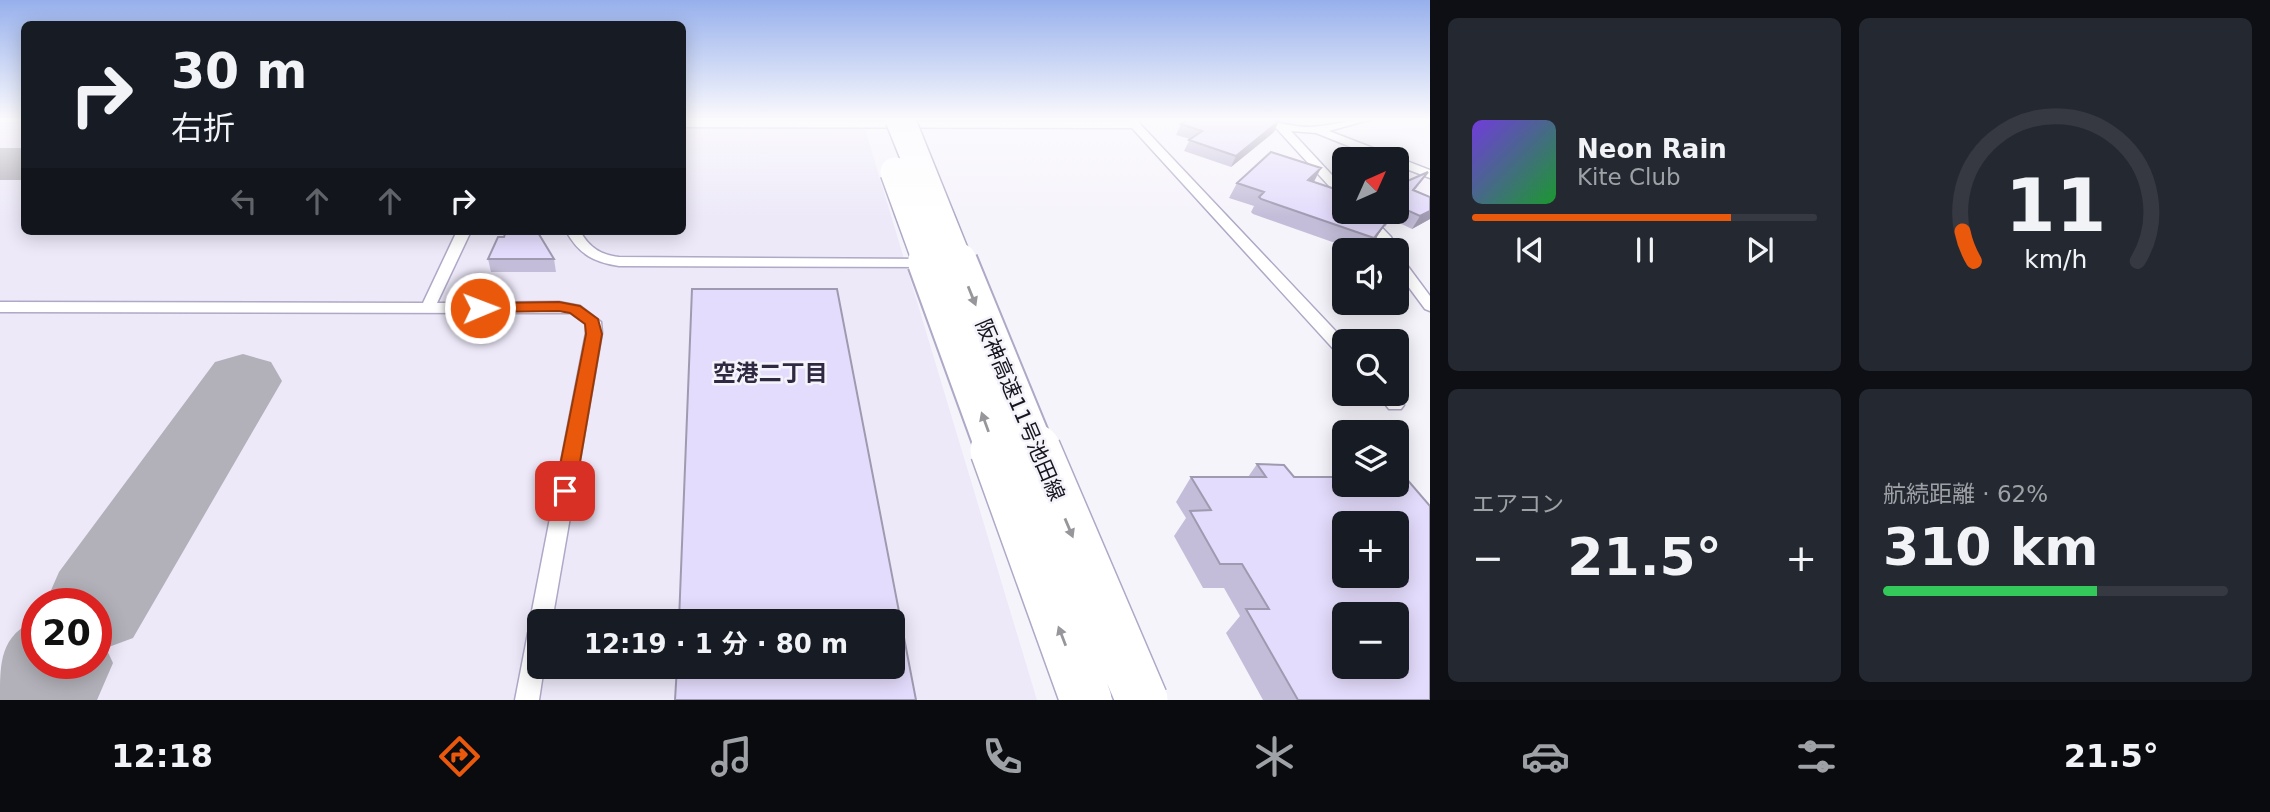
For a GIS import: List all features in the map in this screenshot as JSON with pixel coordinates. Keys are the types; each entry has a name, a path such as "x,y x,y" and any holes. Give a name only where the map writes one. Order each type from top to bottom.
{"highway":[{"name":"阪神高速11号池田線","path":"889,152 1086,700"},
{"name":"阪神高速11号池田線","path":"913,152 1020,415 1142,700"}],"lane":[{"path":"1161,152 1332,337"},
{"path":"1304,152 1332,182"},
{"path":"1409,166 1430,174"},
{"path":"1371,224 1384,238"},
{"path":"428,308 462,235"},
{"path":"575,235 579,245 601,260 640,263 946,263"},
{"path":"1409,278 1430,306"},
{"path":"0,307 575,309 593,322 594,334 543,609"},
{"path":"527,700 531,679"}],"shaded area":[{"path":"0,152 21,152 21,235 686,235 686,152 872,152 1037,700 0,700"}],"building":[{"path":"1223,152 1241,152 1236,156"},
{"path":"1271,152 1321,168 1308,180 1332,188 1332,224 1261,199 1259,197 1264,192 1237,183"},
{"path":"1428,172 1413,190 1430,197 1430,211 1420,216 1409,211 1409,180"},
{"path":"1333,224 1385,224 1374,238"},
{"path":"539,235 554,259 488,259 498,237"},
{"path":"692,289 837,289 899,609 679,609"},
{"path":"1257,464 1284,465 1294,477 1332,477 1332,497 1409,497 1409,482 1430,506 1430,700 1298,700 1246,609 1269,609 1242,564 1220,564 1190,511 1211,510 1191,477 1266,477"},
{"path":"905,643 916,700 675,700 676,679 905,679"}],"taxiway":[{"path":"0,164 21,164"},
{"path":"107,588 243,381"},
{"path":"34,700 48,679"}],"district":[{"name":"空港二丁目","path":"770,373"}],"route":[{"path":"480,308 559,307 575,309 593,322 594,334 565,491"}]}
